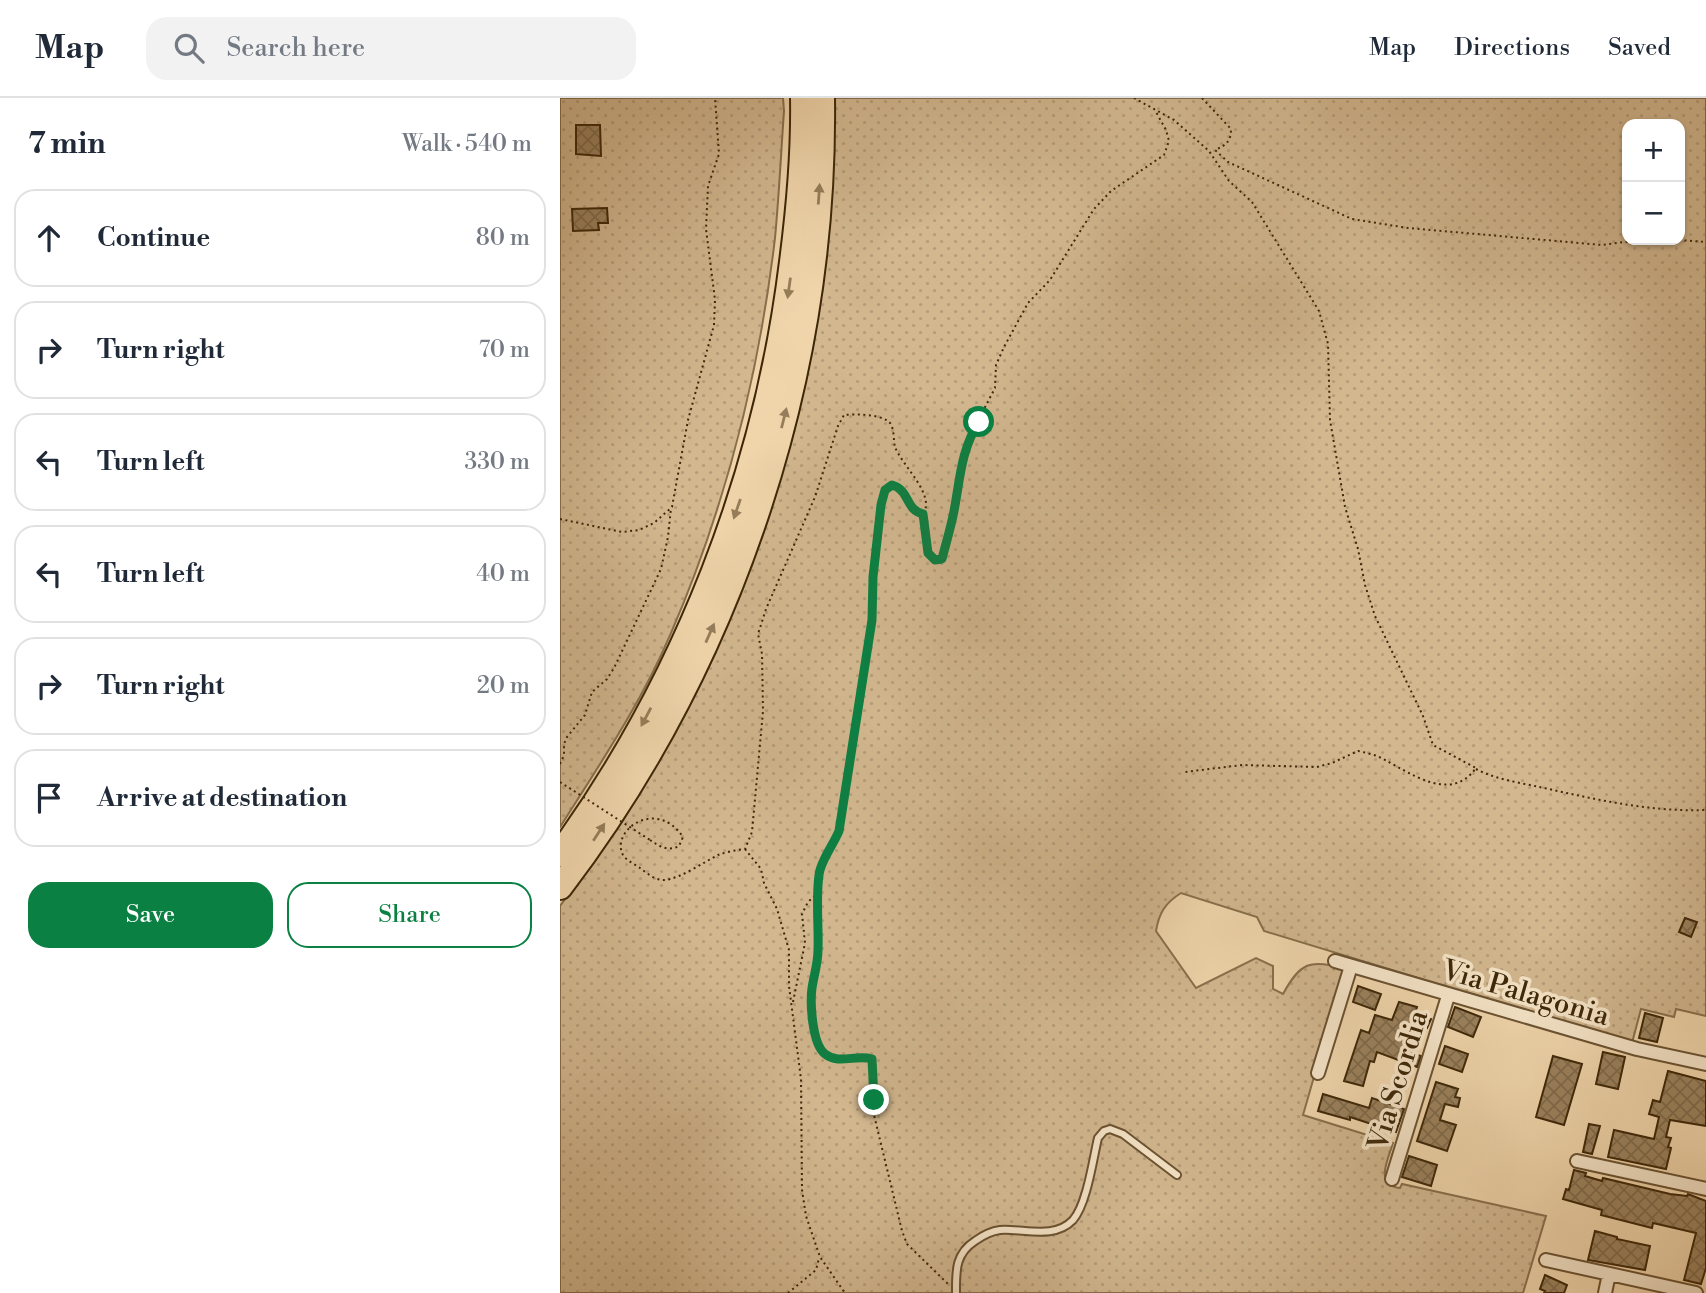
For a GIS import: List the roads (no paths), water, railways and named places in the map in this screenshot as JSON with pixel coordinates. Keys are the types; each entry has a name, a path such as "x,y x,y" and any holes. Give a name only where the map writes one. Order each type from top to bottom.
{"highway":[{"path":"560,854 617,769 662,687 706,593 747,479 772,384 789,288 799,192 803,98"},
{"path":"560,887 633,780 673,710 724,601 757,512 785,416 803,326 815,239 822,98"}],"street":[{"name":"Via Palagonia","path":"1335,961 1637,1049 1706,1064"},
{"path":"1318,1073 1351,966"},
{"name":"Via Scordia","path":"1392,1179 1448,996"},
{"path":"1577,1161 1706,1189"},
{"path":"1546,1260 1696,1293"},
{"path":"1605,1293 1609,1274"}],"lane":[{"path":"956,1293 956,1267 960,1255 981,1237 998,1230 1049,1231 1072,1221 1083,1197 1098,1138 1104,1131 1110,1129 1124,1134 1177,1175"}]}
